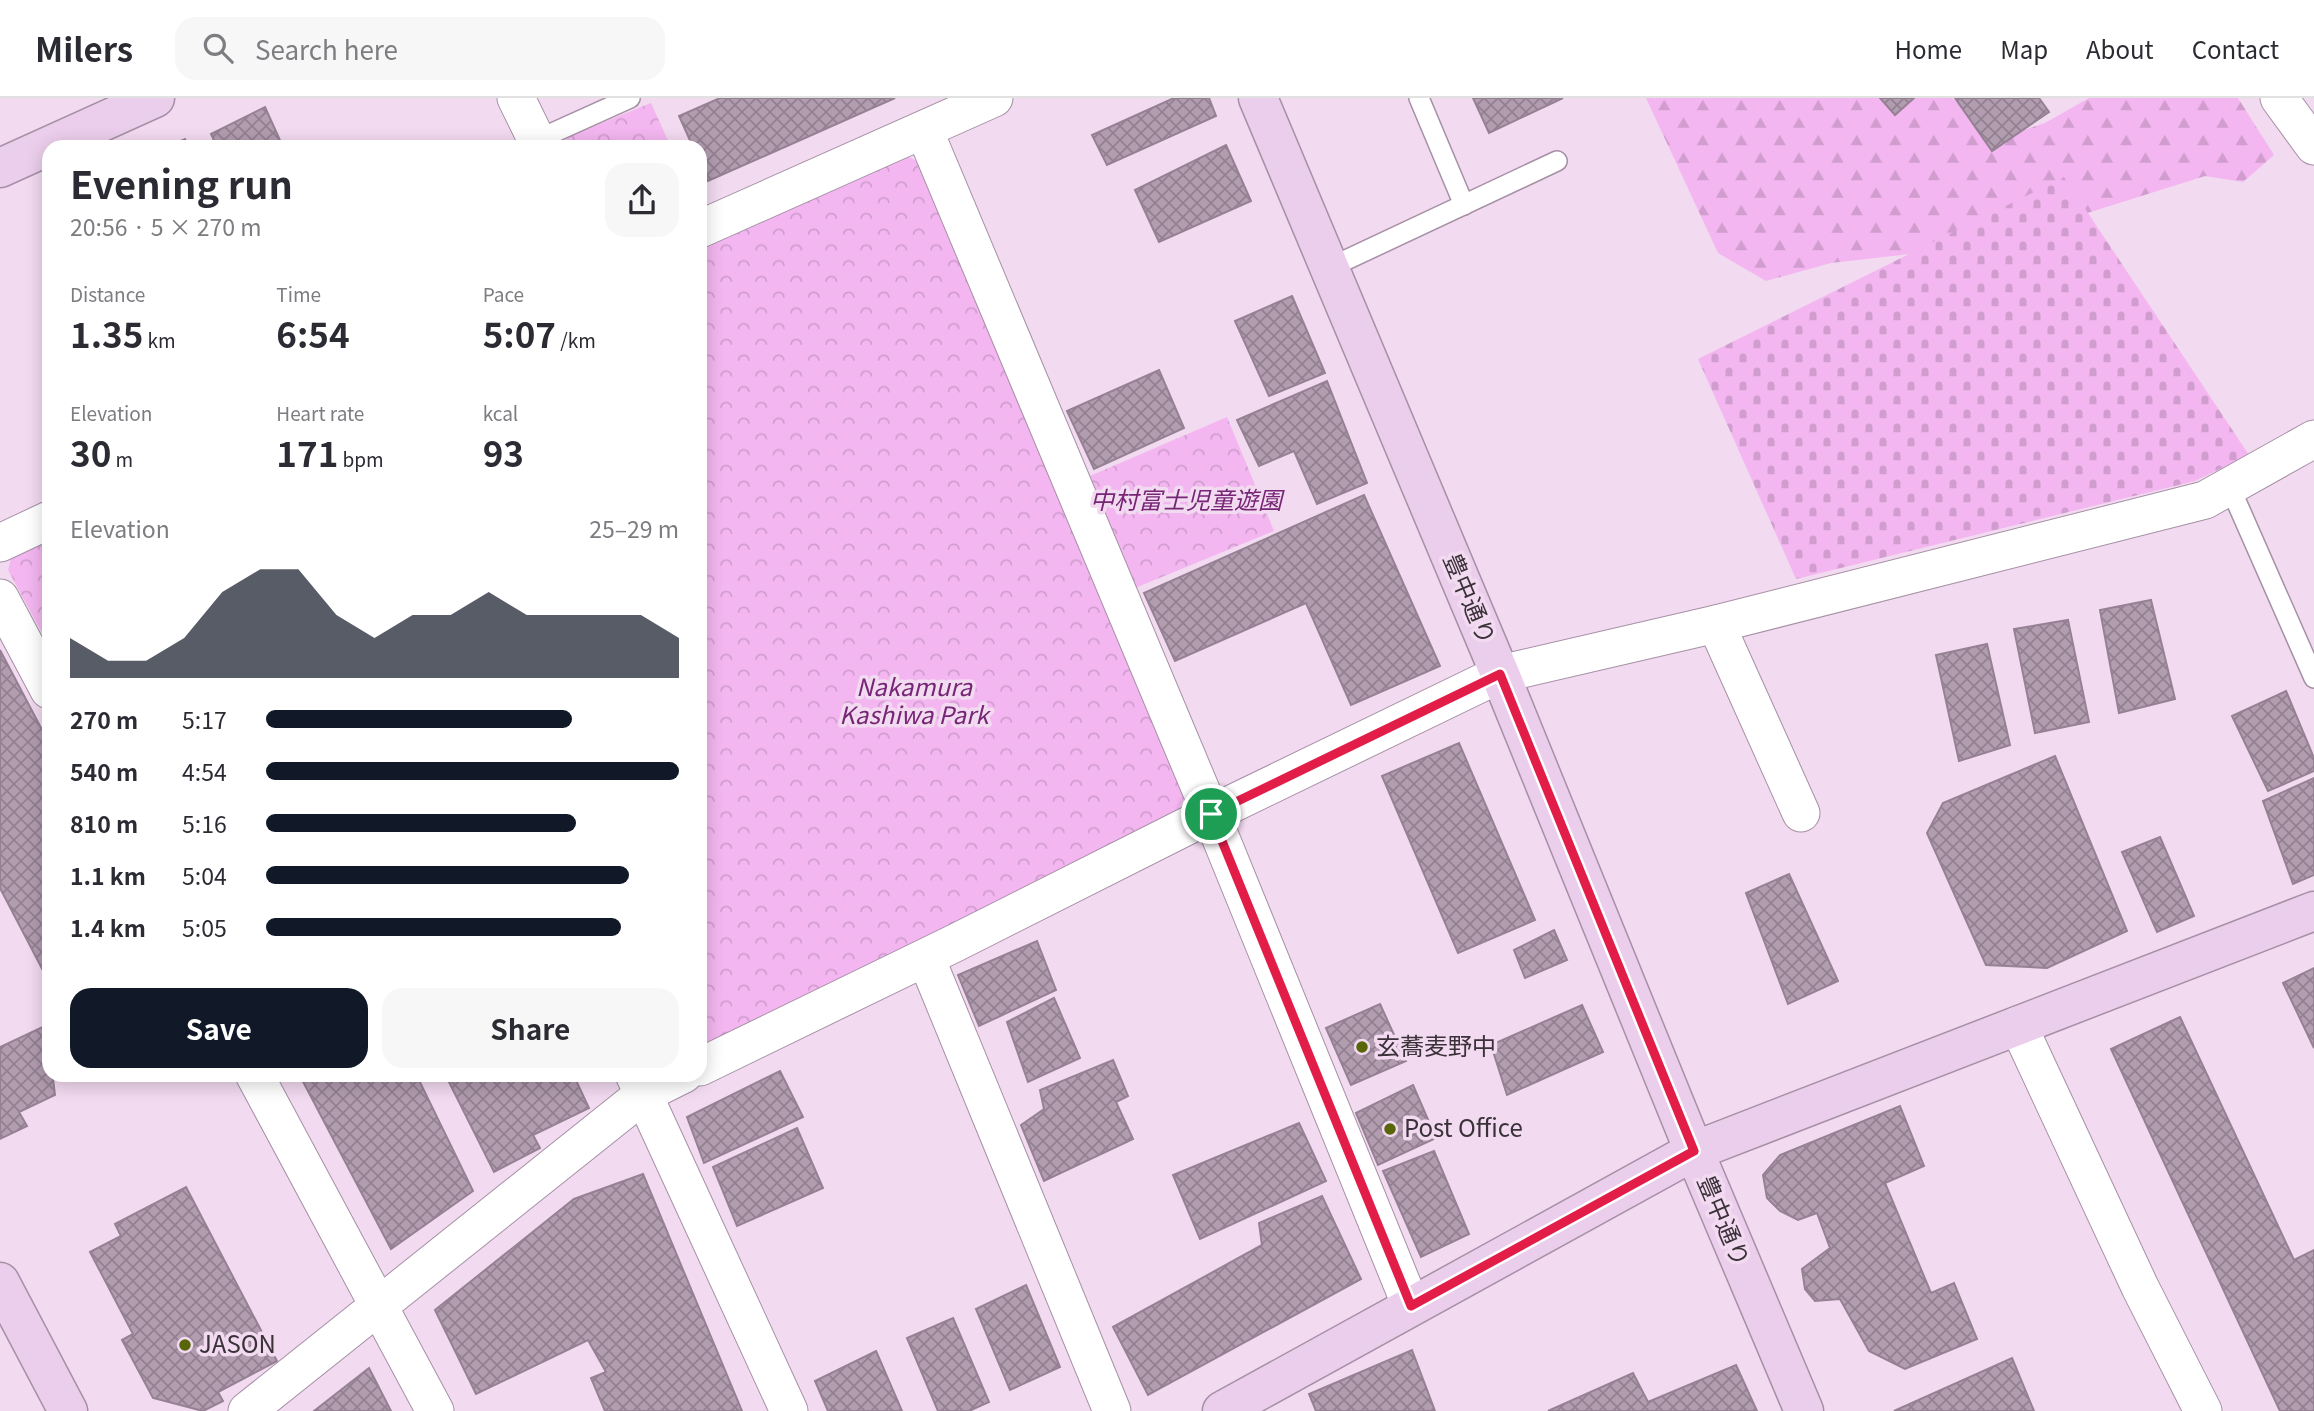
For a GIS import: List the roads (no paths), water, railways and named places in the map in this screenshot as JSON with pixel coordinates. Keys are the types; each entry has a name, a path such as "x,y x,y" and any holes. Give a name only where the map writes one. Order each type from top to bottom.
{"street":[{"path":"62,140 155,98"},
{"path":"516,98 537,140"},
{"path":"707,226 994,98"},
{"name":"豊中通り","path":"1258,98 1500,674 1694,1151 1804,1411"},
{"path":"2279,98 2314,146"},
{"path":"924,130 1211,814 1411,1306"},
{"path":"0,168 42,149"},
{"path":"707,1064 1500,674 1716,624 2205,500 2314,439"},
{"path":"0,542 42,523"},
{"path":"0,598 42,677"},
{"path":"1716,624 1801,813"},
{"path":"1222,1411 1694,1151 2314,911"},
{"path":"926,958 1112,1411"},
{"path":"2018,1025 2140,1287 2203,1411"},
{"path":"258,1082 435,1411"},
{"path":"247,1411 378,1306 639,1084 789,1411"},
{"path":"0,1282 68,1411"}],"lane":[{"path":"545,140 630,98"},
{"path":"1419,98 1464,205"},
{"path":"1329,268 1557,161"},
{"path":"2229,485 2309,652 2314,678"}],"place":[{"name":"玄蕎麦野中","path":"1362,1047"},
{"name":"Post Office","path":"1390,1129"},
{"name":"JASON","path":"185,1345"}],"park label":[{"name":"中村富士児童遊園","path":"1186,501"},
{"name":"Nakamura Kashiwa Park","path":"914,702"}]}
